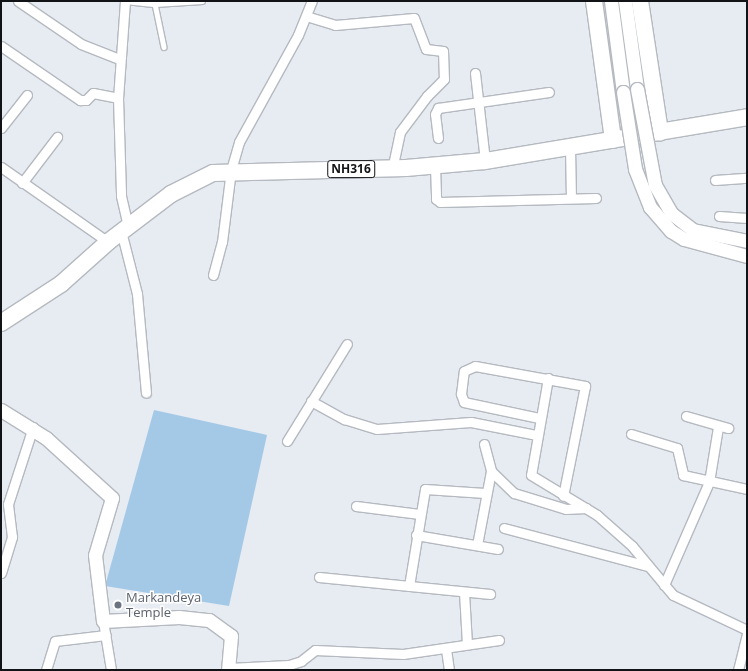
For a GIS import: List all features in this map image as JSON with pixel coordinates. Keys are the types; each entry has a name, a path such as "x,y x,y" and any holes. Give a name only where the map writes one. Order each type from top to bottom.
{"highway":[{"path":"594,1 613,140"},
{"path":"640,1 660,132"},
{"name":"NH316","path":"1,323 61,284 108,242 194,181 231,170 392,169 485,161 747,116"}],"main road":[{"path":"611,1 635,170 650,207 671,231 684,239 747,256"},
{"path":"625,1 637,89 654,184 671,213 693,230 747,241"},
{"path":"1,410 33,427 112,498 95,555 103,621 179,616 209,620 231,636 228,669"}],"street":[{"path":"18,1 81,44 119,59"},
{"path":"125,1 119,59 118,98 121,196 125,229 137,294 146,392"},
{"path":"213,276 222,242 231,170 247,122 306,16 312,1"},
{"path":"306,16 335,25 414,18 426,49 443,51 444,79 427,96 400,132 392,169"},
{"path":"1,46 80,100 86,100 93,93 118,98"},
{"path":"475,73 485,161"},
{"path":"438,138 436,109 478,101 549,92"},
{"path":"1,128 27,95"},
{"path":"22,182 57,136"},
{"path":"570,147 571,198"},
{"path":"435,166 436,200 440,202 596,198"},
{"path":"1,167 108,242"},
{"path":"715,180 747,178"},
{"path":"719,216 747,218"},
{"path":"288,441 347,344"},
{"path":"539,418 464,402 461,394 464,371 475,366 582,384 586,390 563,496"},
{"path":"548,378 536,434 531,475 563,496 586,508 632,546 664,585 682,601 747,630"},
{"path":"311,401 344,420 378,429 472,422 536,434"},
{"path":"664,585 709,482 723,428 686,416"},
{"path":"1,573 12,537 5,524 8,504 33,427"},
{"path":"631,434 677,448 680,452 680,473 709,482 747,489"},
{"path":"477,545 485,493 491,470 484,444"},
{"path":"491,470 514,493 566,509 586,508"},
{"path":"409,586 424,492 429,487 485,493"},
{"path":"356,506 420,514"},
{"path":"504,528 648,566"},
{"path":"416,535 498,549"},
{"path":"319,577 490,594"},
{"path":"464,592 467,644"},
{"path":"103,621 111,670"},
{"path":"738,670 747,633"},
{"path":"46,670 55,641 106,636"},
{"path":"228,669 296,667 314,650 403,654 446,649 467,644 499,640"},
{"path":"446,649 449,670"}],"lane":[{"path":"125,1 155,4 202,1"},
{"path":"155,4 164,47"}],"water":[{"path":"154,410 267,435 229,606 105,586"}],"place":[{"name":"Markandeya Temple","path":"118,605"}]}
